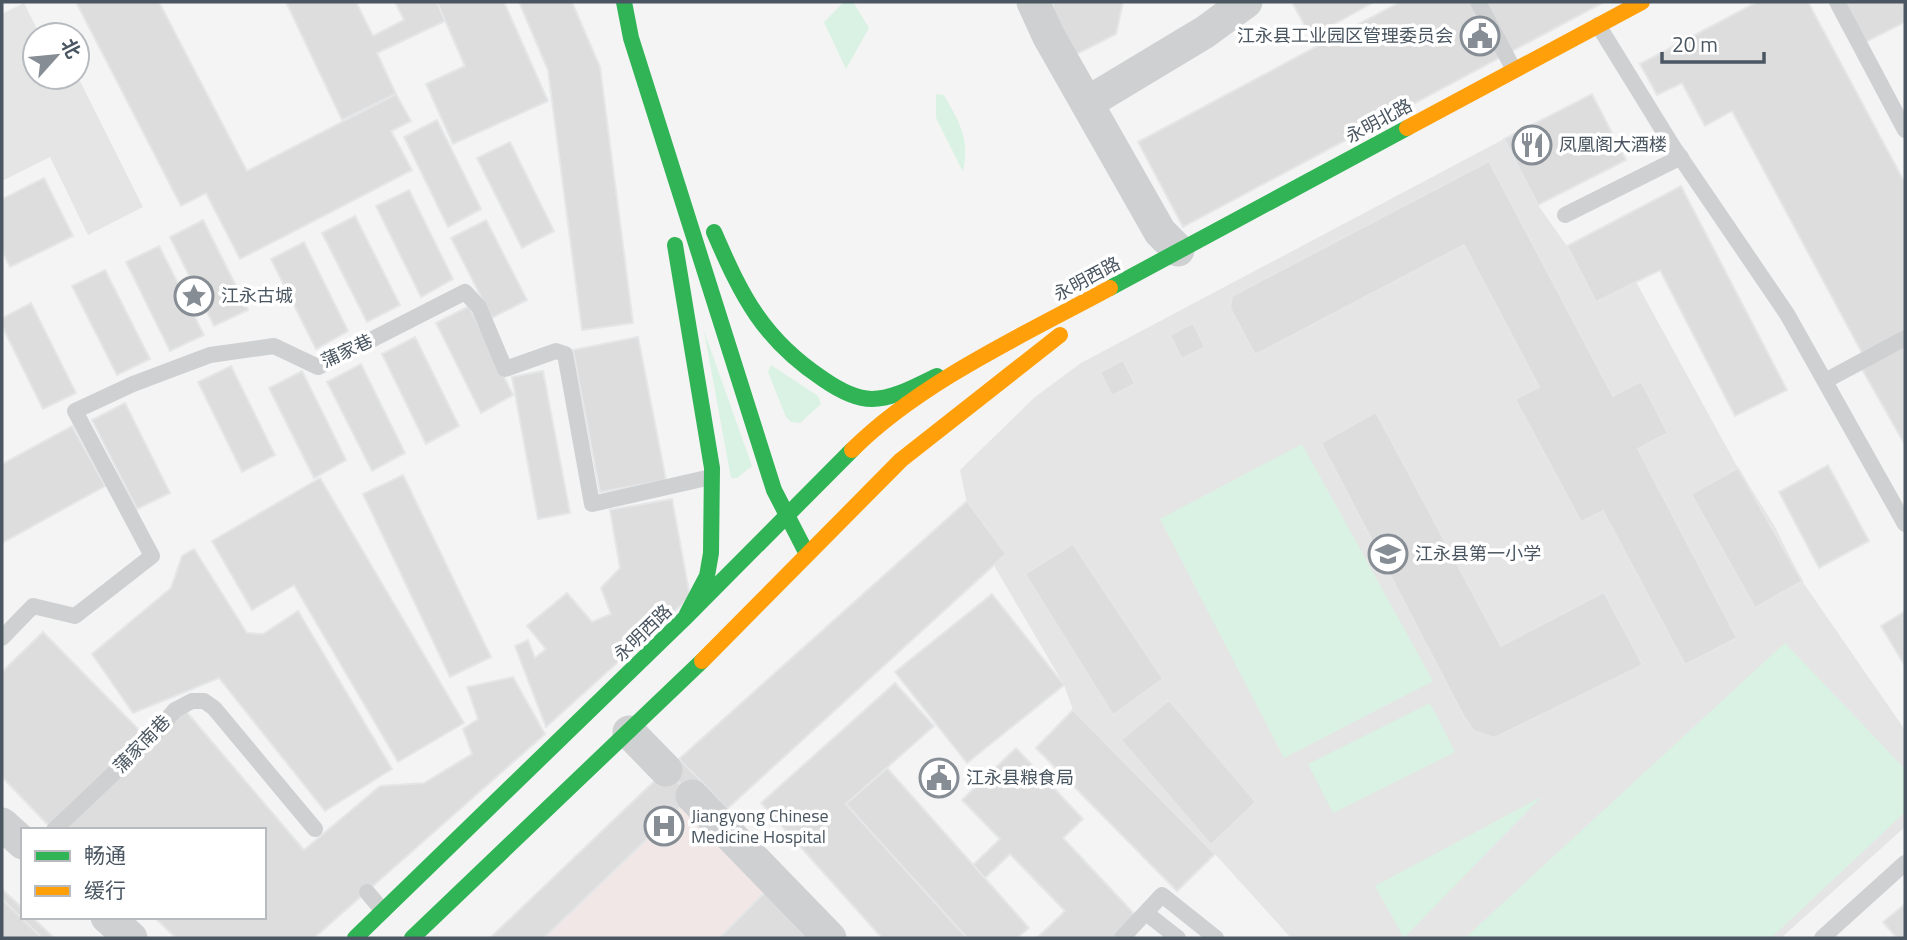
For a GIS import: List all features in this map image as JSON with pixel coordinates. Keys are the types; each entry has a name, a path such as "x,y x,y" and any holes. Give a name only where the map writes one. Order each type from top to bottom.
{"main road":[{"path":"625,2 669,217 705,414 711,477 711,553 707,576 685,618"},
{"path":"625,2 642,36 777,444"},
{"name":"永明北路","path":"1135,274 1642,2"},
{"path":"639,65 774,490 807,554"},
{"path":"683,159 698,195"},
{"path":"709,219 751,315 795,362 831,384 868,399 894,395 981,357"},
{"name":"永明西路","path":"412,938 734,631 807,554 814,507 870,432 981,357 1135,274"},
{"name":"永明西路","path":"355,938 787,517 814,507 901,460 1135,274"}],"street":[{"path":"1033,2 1160,232 1178,250"},
{"path":"1087,103 1205,32 1246,2"},
{"path":"629,732 666,770"},
{"path":"692,796 830,938"},
{"path":"2,824 21,841"},
{"path":"109,919 131,938"}],"lane":[{"path":"1478,2 1514,70"},
{"path":"1837,2 1905,130"},
{"path":"1598,25 1681,157 1787,314 1905,524"},
{"path":"1565,215 1681,157"},
{"name":"蒲家巷","path":"2,638 33,606 75,616 152,555 75,411 132,384 209,355 274,346 318,367 466,292 480,307 505,369 556,351 565,354 592,504 711,477"},
{"path":"1825,381 1905,338"},
{"name":"蒲家南巷","path":"56,828 152,737 175,709 192,701 204,701 214,708 315,829"},
{"path":"1822,938 1905,863"},
{"path":"367,892 383,911"},
{"path":"1122,938 1162,895 1216,938"},
{"path":"1146,913 1178,938"}],"shaded area":[{"path":"24,3 33,21 21,21 21,91 85,91 143,207 88,235 50,157 2,181 2,14"},
{"name":"江永县第一小学","path":"1504,139 1538,205 1567,246 1596,302 1636,282 1738,468 1774,525 1802,581 1905,730 1905,827 1781,938 1291,938 1215,854 1073,710 1064,685 972,528 960,470 1035,397 1081,363"},
{"name":"Jiangyong Chinese Medicine Hospital","path":"666,770 775,882 718,938 490,938"}],"green space":[{"path":"844,2 853,2 869,28 846,69 824,22"},
{"path":"936,94 944,95 962,132 965,150 963,172 936,118"},
{"path":"704,331 752,466 737,478 731,478"},
{"path":"771,365 818,396 821,404 800,423 791,422 786,417 768,372"},
{"path":"1302,444 1433,681 1284,758 1160,519"},
{"path":"1785,643 1905,769 1905,812 1771,938 1465,938"},
{"path":"1430,703 1455,752 1333,813 1308,764"},
{"path":"1541,797 1404,938 1375,886"}],"building":[{"path":"76,2 159,2 247,171 396,94 411,121 391,131 412,170 240,259 206,193 181,206 91,31 91,21 86,21"},
{"path":"286,2 356,2 373,36 404,20 395,2 437,2 445,21 377,53 396,94 342,120"},
{"path":"437,2 504,2 548,101 453,144 426,84 465,66"},
{"path":"519,2 572,2 600,67 633,323 582,330 548,70"},
{"path":"1053,2 1123,2 1116,34 1069,58 1052,21"},
{"path":"1292,2 1374,2 1311,37"},
{"path":"1400,2 1604,2 1183,227 1138,142"},
{"path":"1757,2 1808,2 1905,183 1905,330 1862,353 1732,111 1705,126 1682,83 1657,95 1640,64"},
{"path":"1837,2 1905,2 1905,22 1860,45"},
{"path":"1592,94 1626,160 1538,205 1504,139"},
{"path":"437,120 481,209 448,227 404,137"},
{"path":"510,142 554,231 522,248 477,158"},
{"path":"1489,161 1613,396 1641,381 1668,433 1638,449 1737,638 1685,665 1603,511 1581,522 1515,399 1539,387 1464,245 1255,355 1230,308 1232,296"},
{"path":"44,178 73,236 10,267 2,251 2,199"},
{"path":"1681,186 1787,390 1735,416 1660,270 1596,302 1567,246"},
{"path":"409,190 453,279 421,297 376,206"},
{"path":"355,216 400,305 367,322 322,233"},
{"path":"203,220 248,310 214,326 170,237"},
{"path":"486,220 527,300 492,318 451,238"},
{"path":"304,242 348,331 316,349 271,259"},
{"path":"159,246 204,335 170,351 126,262"},
{"path":"105,270 150,359 117,375 72,286"},
{"path":"31,303 76,393 43,409 2,326 2,318"},
{"path":"469,306 513,395 481,413 436,323"},
{"path":"1193,323 1205,347 1182,359 1170,335"},
{"path":"415,337 459,426 426,444 382,354"},
{"path":"638,337 666,480 600,492 573,350"},
{"path":"1905,344 1905,445 1862,369"},
{"path":"1123,360 1135,384 1112,396 1100,372"},
{"path":"361,364 405,453 372,471 327,382"},
{"path":"231,366 275,455 242,472 198,382"},
{"path":"302,371 346,460 314,478 269,388"},
{"path":"543,371 570,513 538,519 512,377"},
{"path":"125,403 170,493 137,509 92,420"},
{"path":"1376,412 1501,646 1604,592 1643,665 1494,738 1474,731 1464,717 1321,443"},
{"path":"72,426 105,486 2,543 2,464"},
{"path":"1828,465 1869,541 1819,568 1779,492"},
{"path":"1738,468 1802,581 1755,608 1691,494"},
{"path":"403,475 491,657 450,677 363,494"},
{"path":"320,478 464,723 398,762 294,585 252,610 212,541"},
{"path":"672,499 690,597 546,727 515,646 528,640 535,658 546,649 527,626 567,593 592,622 611,614 601,588 620,568 610,510"},
{"path":"967,501 1006,554 727,809 679,759"},
{"path":"1073,544 1163,679 1113,715 1025,574"},
{"path":"194,549 247,633 263,634 298,611 392,769 325,811 219,678 133,713 92,654 171,588 182,556"},
{"path":"992,594 1064,685 967,763 895,672"},
{"path":"1905,611 1905,666 1881,626"},
{"path":"43,632 145,736 51,828 2,777 2,672"},
{"path":"513,677 545,734 314,938 176,938 156,919 266,919 266,828 65,828 185,710 304,850 380,786 424,783 472,754 463,729 478,719 467,687"},
{"path":"895,683 934,726 846,804 967,938 882,938 761,803"},
{"path":"1169,700 1256,802 1211,845 1121,740"},
{"path":"1073,710 1215,854 1177,891 1036,748"},
{"path":"1016,748 1083,819 1063,838 1139,919 1119,938 1037,938 1065,911 1010,854 985,878 973,865 1000,839 962,800"},
{"path":"679,759 705,785 692,796 666,770"},
{"path":"887,768 1029,928 1017,938 967,938 846,804"},
{"path":"666,770 692,796 544,938 490,938"},
{"path":"775,882 828,938 721,938 720,937"},
{"path":"2,889 21,907 21,919 34,919 54,938 2,938"},
{"path":"2,899 42,938 2,938"},
{"path":"1905,904 1905,938 1897,938 1883,922"}],"traffic: fast":[{"path":"624,2 631,38 774,490 807,554"},
{"path":"1110,288 1407,128"},
{"path":"714,232 734,277 756,315 802,364 828,382 853,395 872,399 897,394 937,376"},
{"path":"675,245 712,468 711,553 707,576 687,614"},
{"path":"355,938 685,618 852,450"},
{"path":"412,938 702,661"}],"traffic: slow":[{"path":"1407,128 1642,2"},
{"path":"852,450 879,425 941,381 1110,288"},
{"path":"702,661 901,460 1060,335"}],"place":[{"name":"江永县工业园区管理委员会","path":"1480,36"},
{"name":"凤凰阁大酒楼","path":"1532,145"},
{"name":"江永古城","path":"194,296"},
{"name":"江永县第一小学","path":"1388,554"},
{"name":"江永县粮食局","path":"939,778"},
{"name":"Jiangyong Chinese Medicine Hospital","path":"664,826"}]}
